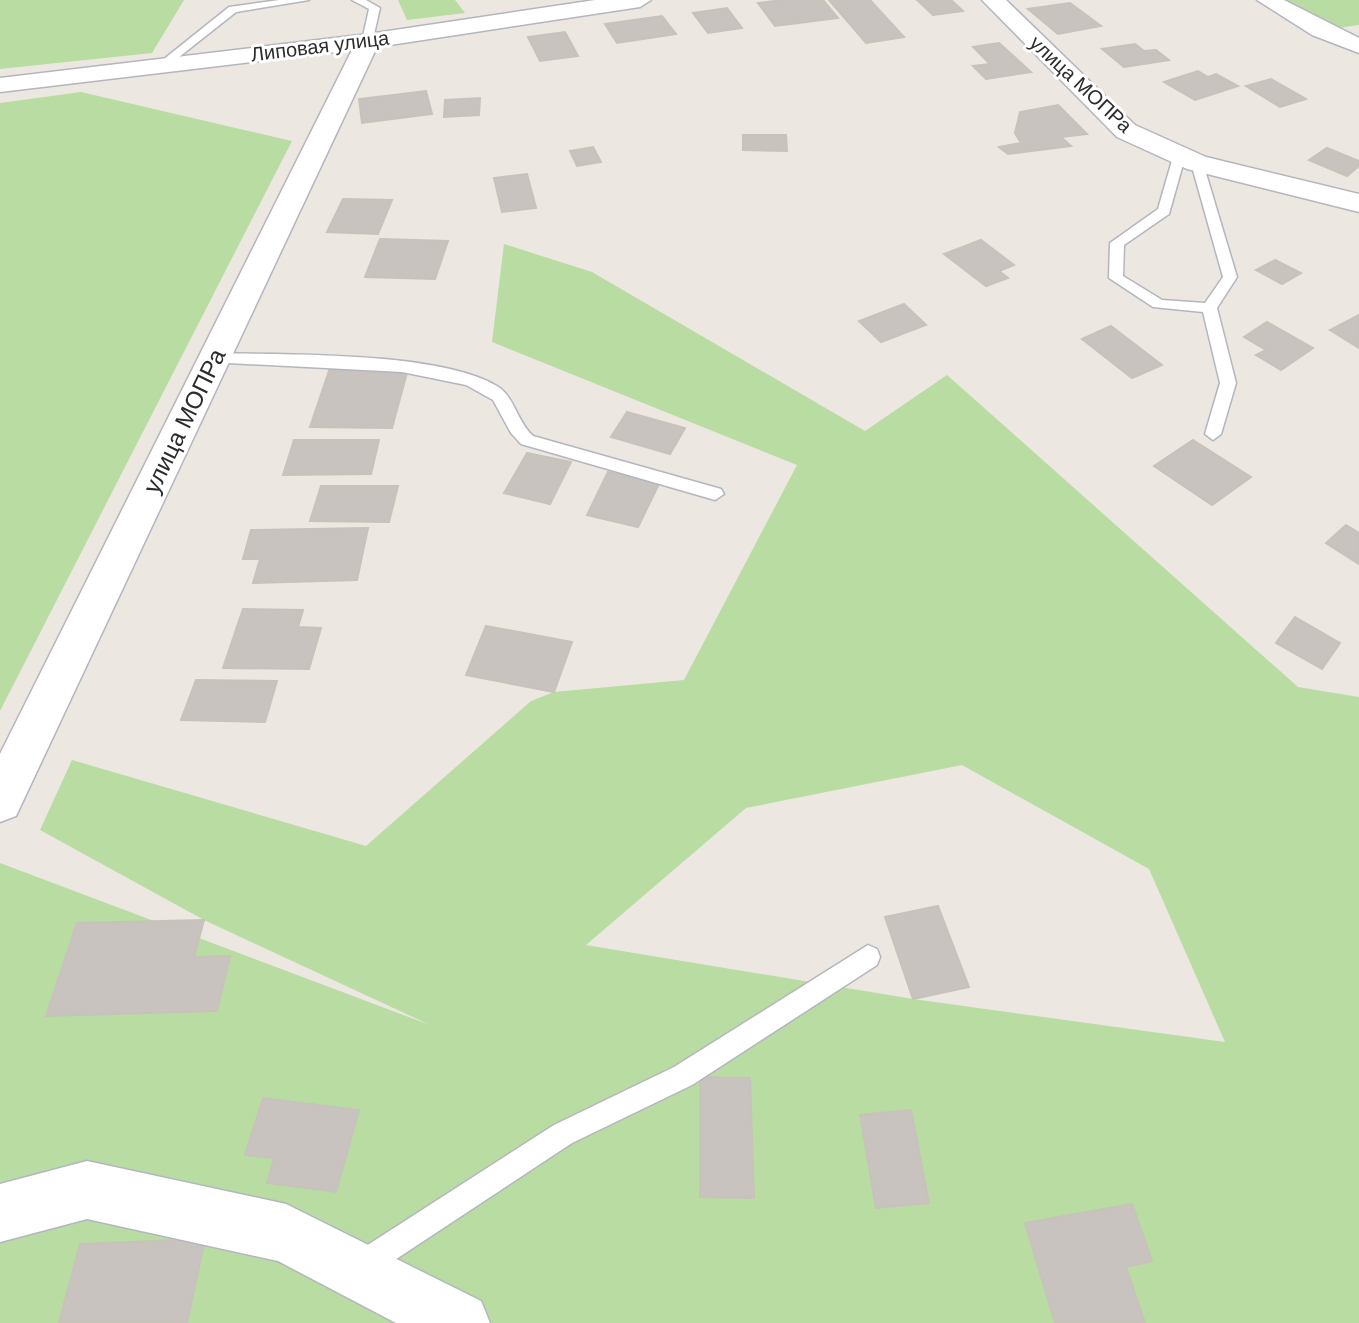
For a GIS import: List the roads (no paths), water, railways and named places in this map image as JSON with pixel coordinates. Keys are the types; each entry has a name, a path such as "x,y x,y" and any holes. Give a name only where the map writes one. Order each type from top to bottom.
{"street":[{"name":"Липовая улица","path":"0,85 368,41 640,0"},
{"name":"улица МОПРа","path":"993,0 1126,131 1188,160 1359,203"},
{"path":"1268,0 1357,43"},
{"name":"улица МОПРа","path":"0,801 368,41"},
{"path":"0,1213 87,1190 286,1233 459,1323"}],"lane":[{"path":"160,67 233,9 304,0"},
{"path":"357,0 375,8 368,41"},
{"path":"1188,160 1164,211 1117,243 1116,278 1158,304 1209,308"},
{"path":"1188,160 1230,277 1209,308 1228,383 1213,434"},
{"path":"215,358 445,371 491,389 506,406 516,432 527,440 715,494"},
{"path":"356,1269 563,1134 683,1076 868,957"}]}
